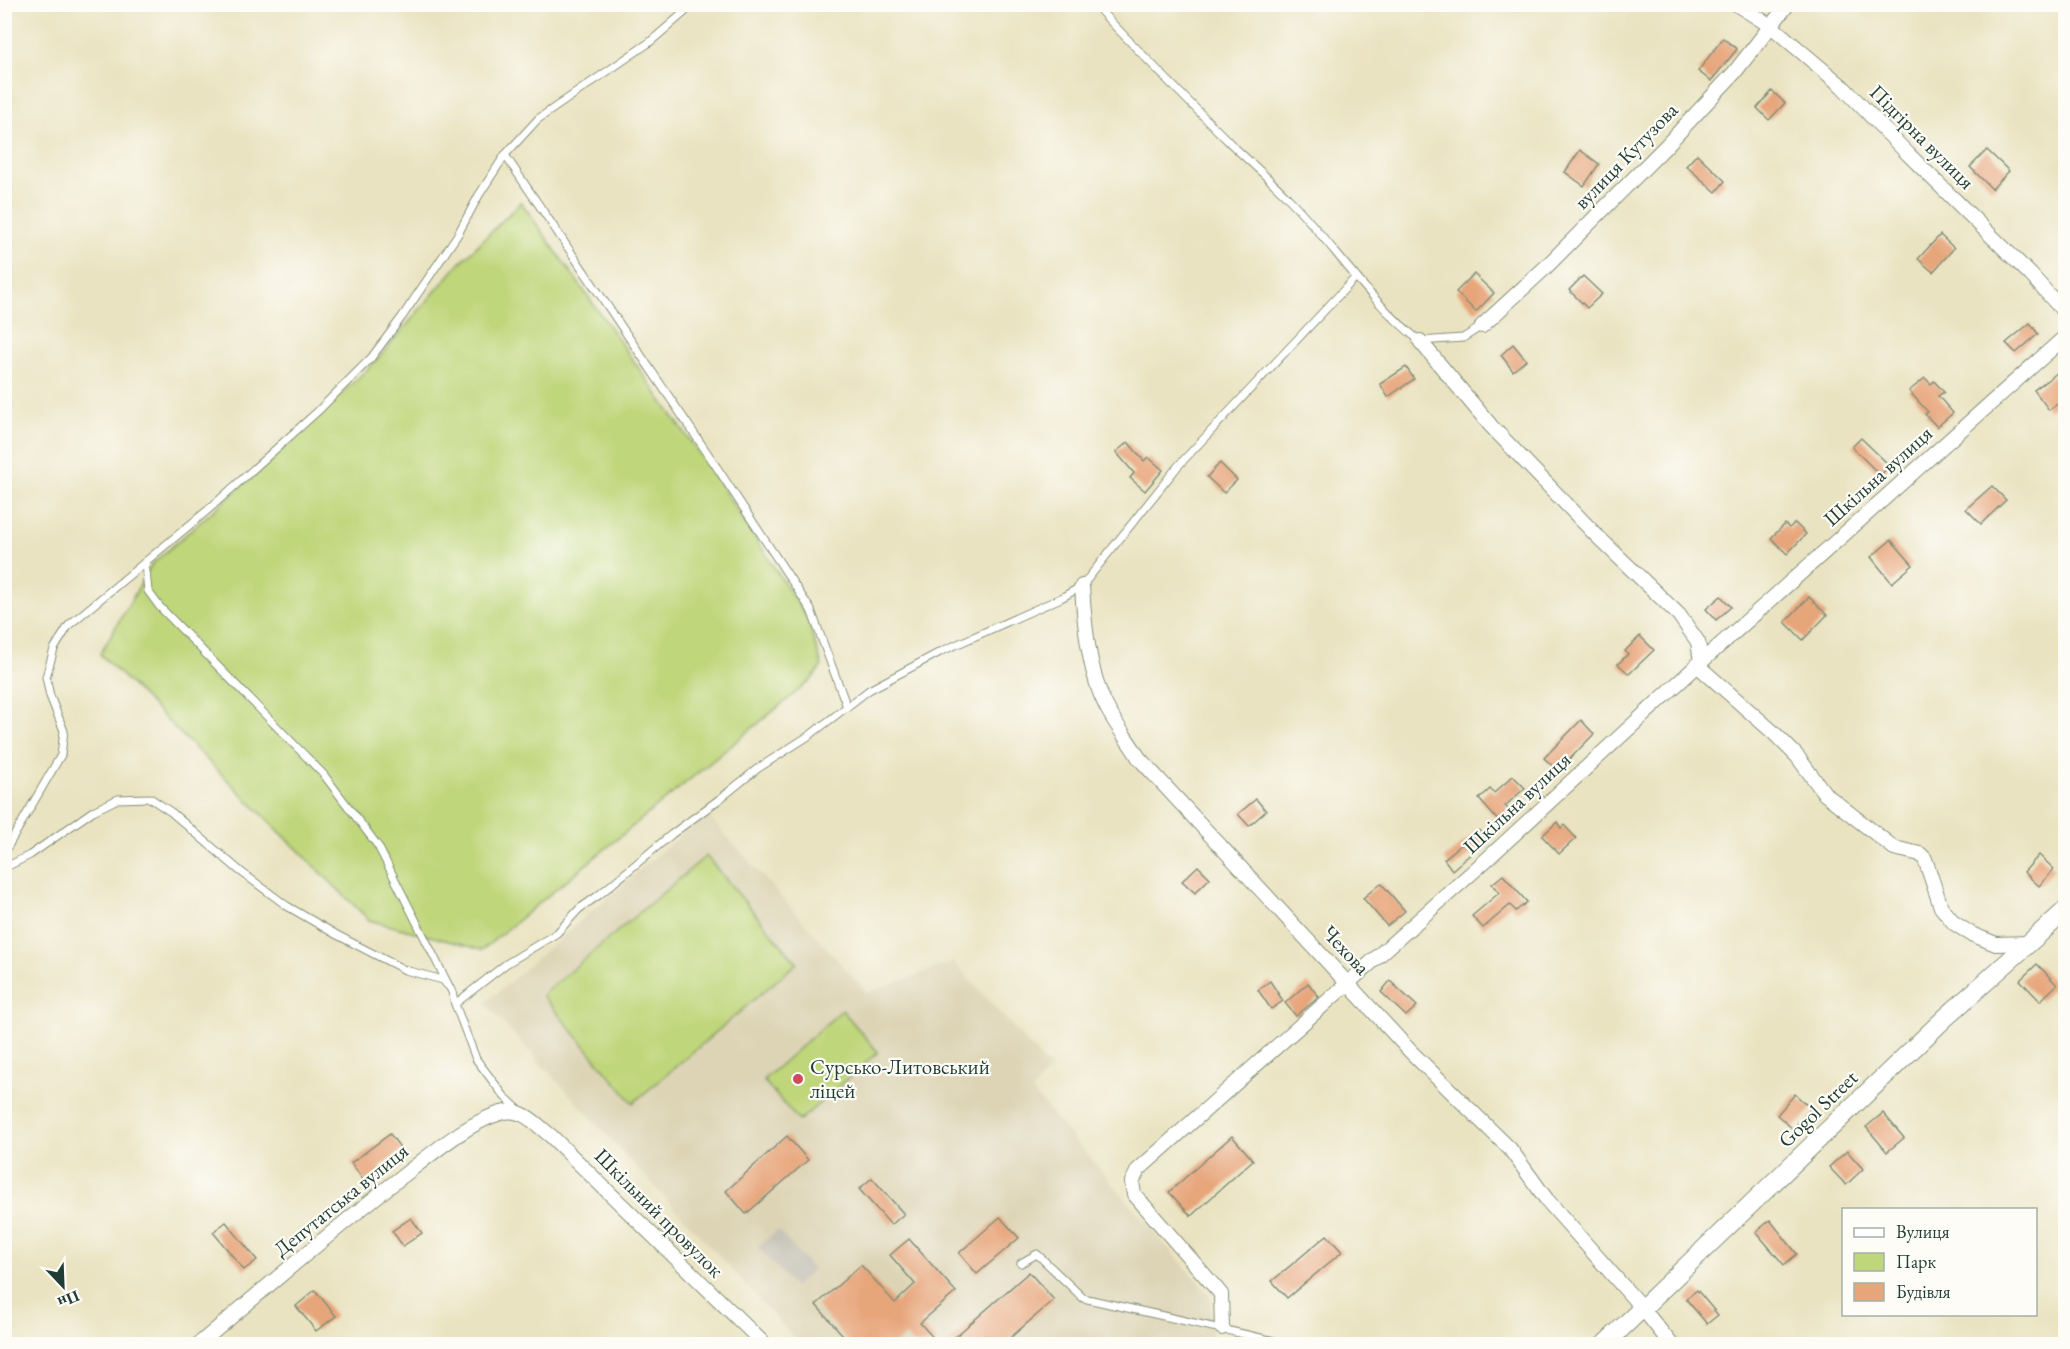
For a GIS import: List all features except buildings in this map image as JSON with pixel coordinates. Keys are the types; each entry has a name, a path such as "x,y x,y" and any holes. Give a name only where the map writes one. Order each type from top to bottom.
{"street":[{"name":"Підгірна вулиця","path":"1736,4 1772,27 1842,86 2031,275 2066,314"},
{"name":"вулиця Кутузова","path":"1482,326 1546,267 1665,147 1734,73 1788,4"},
{"name":"Шкільна вулиця","path":"1222,1328 1221,1294 1138,1200 1132,1188 1134,1175 1138,1170 1485,861 1699,664 2066,336"},
{"path":"1420,341 1491,426 1596,535 1679,615 1698,642 1699,664 1797,756 1825,794 1894,848 1920,854 1925,859 1941,907 1954,923 1971,934 1996,944 2028,943"},
{"name":"Чехова","path":"1082,586 1092,663 1105,704 1139,758 1411,1052 1510,1149 1547,1200 1671,1344"},
{"name":"Gogol Street","path":"1605,1344 1945,1018 2066,910"},
{"name":"Депутатська вулиця","path":"199,1344 366,1204 446,1142 488,1118 507,1111 522,1113"},
{"name":"Шкільний провулок","path":"522,1113 551,1136 764,1344"}],"lane":[{"path":"4,853 61,755 64,731 50,696 46,677 54,649 69,625 262,462 371,358 441,260 505,155 538,119 650,42 694,4"},
{"path":"1094,4 1148,61 1288,198 1324,236 1355,278 1402,327 1420,341 1463,338 1482,326"},
{"path":"505,155 811,610 847,707"},
{"path":"455,1004 506,964 556,933 579,909 757,769 810,735 869,690 942,651 1061,598 1082,586 1178,466 1355,278"},
{"path":"145,562 148,591 159,606 324,775 378,846 452,992 476,1059 504,1096 522,1113"},
{"path":"4,868 30,855 93,811 118,799 150,798 171,812 240,871 287,906 405,970 443,980 452,992"},
{"path":"1021,1263 1037,1254 1083,1298 1288,1344"}],"shaded area":[{"name":"Сурсько-Литовський ліцей","path":"706,813 867,993 954,962 1050,1068 1032,1091 1210,1296 1213,1339 1206,1344 800,1344 485,1003"},
{"path":"778,1230 813,1270 794,1287 758,1247"}],"green space":[{"path":"521,202 708,466 806,616 822,666 811,680 482,950 369,920 100,654 152,564 268,463 375,362 457,266"},
{"path":"706,856 797,963 633,1103 542,995"},
{"path":"842,1010 878,1052 799,1121 763,1080"}],"place":[{"name":"Сурсько-Литовський ліцей","path":"798,1079"}]}
